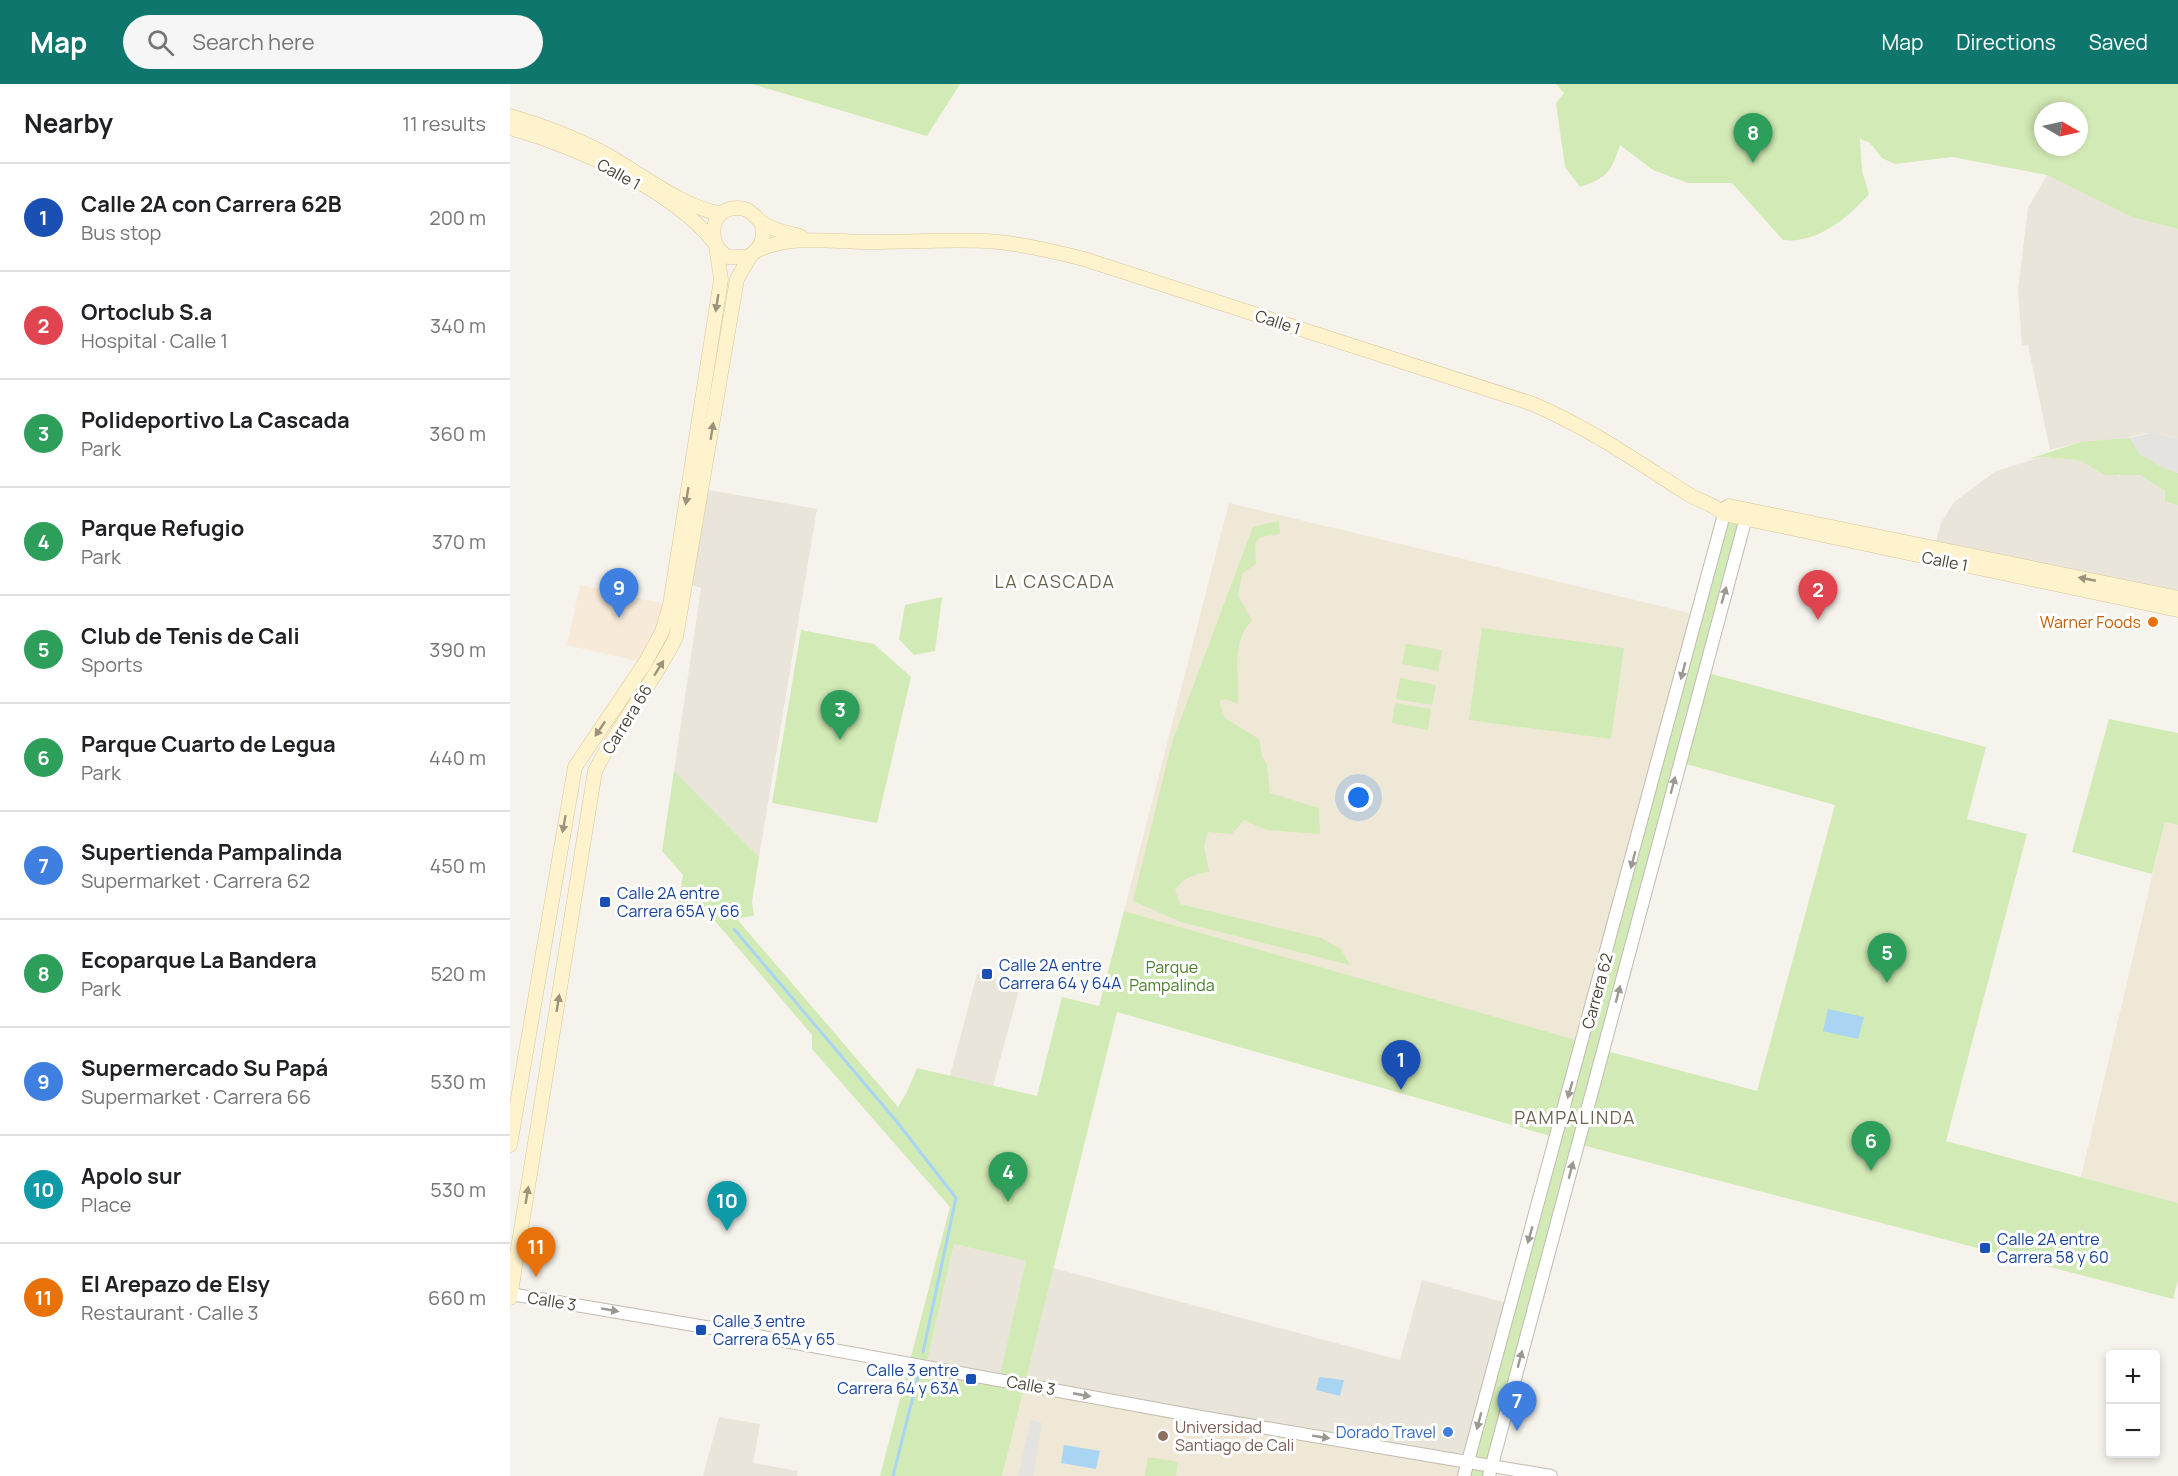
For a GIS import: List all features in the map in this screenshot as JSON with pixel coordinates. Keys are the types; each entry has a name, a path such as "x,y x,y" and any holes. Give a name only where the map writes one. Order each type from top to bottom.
{"main road":[{"name":"Calle 1","path":"510,116 542,125 598,150 698,208 722,213"},
{"name":"Calle 1","path":"510,128 566,147 626,176 685,213 715,244"},
{"path":"732,208 744,208 754,213 761,223 763,239 754,253 732,258 715,244 713,227 722,213 732,208"},
{"name":"Calle 1","path":"761,223 775,230 812,239"},
{"name":"Calle 1","path":"754,253 775,242 812,239 861,242 996,242 1031,246 1084,259 1533,404 1577,423 1691,496 1722,508 2178,610"},
{"name":"Carrera 66","path":"510,1145 574,767 645,663 662,632 670,605 721,279 715,244"},
{"name":"Carrera 66","path":"510,1296 595,771 610,742 659,669 676,637 737,279 754,253"},
{"name":"Calle 1","path":"1747,515 2178,598"}],"street":[{"name":"Carrera 62","path":"1464,1476 1613,932 1722,508"},
{"name":"Carrera 62","path":"1490,1471 1747,515"},
{"path":"1613,932 1633,938"},
{"name":"Calle 3","path":"510,1296 1468,1462 1490,1471 1551,1476"}],"shaded area":[{"path":"2047,175 2134,218 2178,229 2178,439 2162,434 2147,433 2109,442 2080,442 2050,450 2028,345 2022,346 2018,291 2028,208"},
{"path":"2154,432 2178,439 2178,473 2163,468 2139,454 2130,438"},
{"path":"2041,457 2079,460 2119,476 2126,473 2140,475 2165,491 2165,502 2178,505 2178,598 1934,548 1941,523 1954,502 1996,471"},
{"path":"703,489 817,509 759,857 674,771 701,588 687,584"},
{"path":"1229,503 1698,615 1584,1043 1124,911"},
{"path":"580,585 670,605 645,663 567,645"},
{"path":"2165,822 2178,825 2178,1203 2081,1177"},
{"path":"977,974 1020,986 993,1086 950,1076"},
{"path":"954,1244 1027,1261 999,1380 926,1366"},
{"path":"1053,1268 1400,1360 1422,1280 1510,1304 1468,1462 1024,1384"},
{"name":"Universidad Santiago de Cali","path":"1024,1384 1468,1462 1464,1476 1002,1476"},
{"path":"719,1417 760,1424 753,1463 798,1471 797,1476 703,1476"},
{"path":"1031,1420 1042,1423 1033,1476 1018,1476"}],"green space":[{"path":"752,84 960,84 927,136"},
{"path":"1556,84 2178,84 2178,229 2134,218 2047,175 1952,157 1895,164 1882,158 1870,143 1860,139 1862,171 1869,194 1842,220 1820,234 1796,240 1783,240 1732,183 1688,183 1653,170 1620,145 1608,172 1597,180 1580,187 1565,167 1556,103 1564,93"},
{"path":"2130,438 2150,460 2178,473 2178,505 2165,502 2165,491 2140,475 2105,475 2079,460 2041,457 2029,459 2080,442"},
{"name":"Parque Pampalinda","path":"1724,514 1746,519 1704,672 1986,747 1967,819 2027,834 1946,1141 2178,1203 2178,1280 2173,1299 1578,1144 1489,1476 1464,1476 1557,1138 1117,1012 1002,1476 880,1476 950,1207 812,1049 812,1035 715,921 677,914 683,875 662,851 674,771 759,857 752,902 754,916 736,918 898,1107 917,1068 1037,1096 1062,997 1099,1006 1124,911 1583,1042","holes":["1679,762 1835,805 1757,1091 1603,1050","954,1244 1026,1261 999,1379 926,1366"]},
{"path":"1279,521 1280,534 1260,537 1255,544 1256,564 1242,574 1238,595 1252,621 1245,629 1238,649 1238,704 1225,699 1219,701 1225,718 1259,739 1262,757 1267,764 1270,793 1319,808 1320,834 1267,830 1244,820 1232,834 1208,832 1204,846 1209,872 1190,877 1175,890 1180,904 1321,938 1341,949 1350,965 1181,922 1133,901 1172,742 1253,527"},
{"path":"942,597 935,651 914,655 899,639 905,605"},
{"path":"1482,628 1624,648 1611,739 1469,720"},
{"path":"801,630 874,644 911,677 877,823 772,803"},
{"path":"1406,644 1442,650 1438,671 1402,664"},
{"path":"1400,678 1436,685 1432,705 1396,699"},
{"path":"1395,703 1431,709 1428,730 1392,723"},
{"path":"2109,719 2178,733 2178,825 2165,822 2152,874 2072,852"},
{"path":"1148,1457 1178,1462 1176,1476 1145,1476"}],"water":[{"path":"1828,1009 1864,1017 1858,1039 1823,1031"},
{"path":"1319,1377 1344,1380 1340,1396 1316,1390"},
{"path":"1064,1445 1100,1451 1096,1469 1061,1463"}],"waterway":[{"path":"734,929 897,1122 956,1198 923,1352"},
{"path":"893,1476 918,1377"}],"place":[{"name":"Ecoparque La Bandera","path":"1753,163"},
{"name":"Supermercado Su Papá","path":"619,618"},
{"name":"Ortoclub S.a","path":"1818,620"},
{"name":"Warner Foods","path":"2153,622"},
{"name":"Polideportivo La Cascada","path":"840,740"},
{"name":"Calle 2A entre Carrera 65A y 66","path":"605,902"},
{"name":"Calle 2A entre Carrera 64 y 64A","path":"987,974"},
{"name":"Club de Tenis de Cali","path":"1887,983"},
{"name":"Calle 2A con Carrera 62B","path":"1401,1090"},
{"name":"Parque Cuarto de Legua","path":"1871,1171"},
{"name":"Parque Refugio","path":"1008,1202"},
{"name":"Apolo sur","path":"727,1231"},
{"name":"Calle 2A entre Carrera 58 y 60","path":"1985,1248"},
{"name":"El Arepazo de Elsy","path":"536,1277"},
{"name":"Calle 3 entre Carrera 65A y 65","path":"701,1330"},
{"name":"Calle 3 entre Carrera 64 y 63A","path":"971,1379"},
{"name":"Supertienda Pampalinda","path":"1517,1431"},
{"name":"Dorado Travel","path":"1448,1432"},
{"name":"Universidad Santiago de Cali","path":"1163,1436"}],"district":[{"name":"LA CASCADA","path":"1055,581"},
{"name":"PAMPALINDA","path":"1575,1117"}]}
